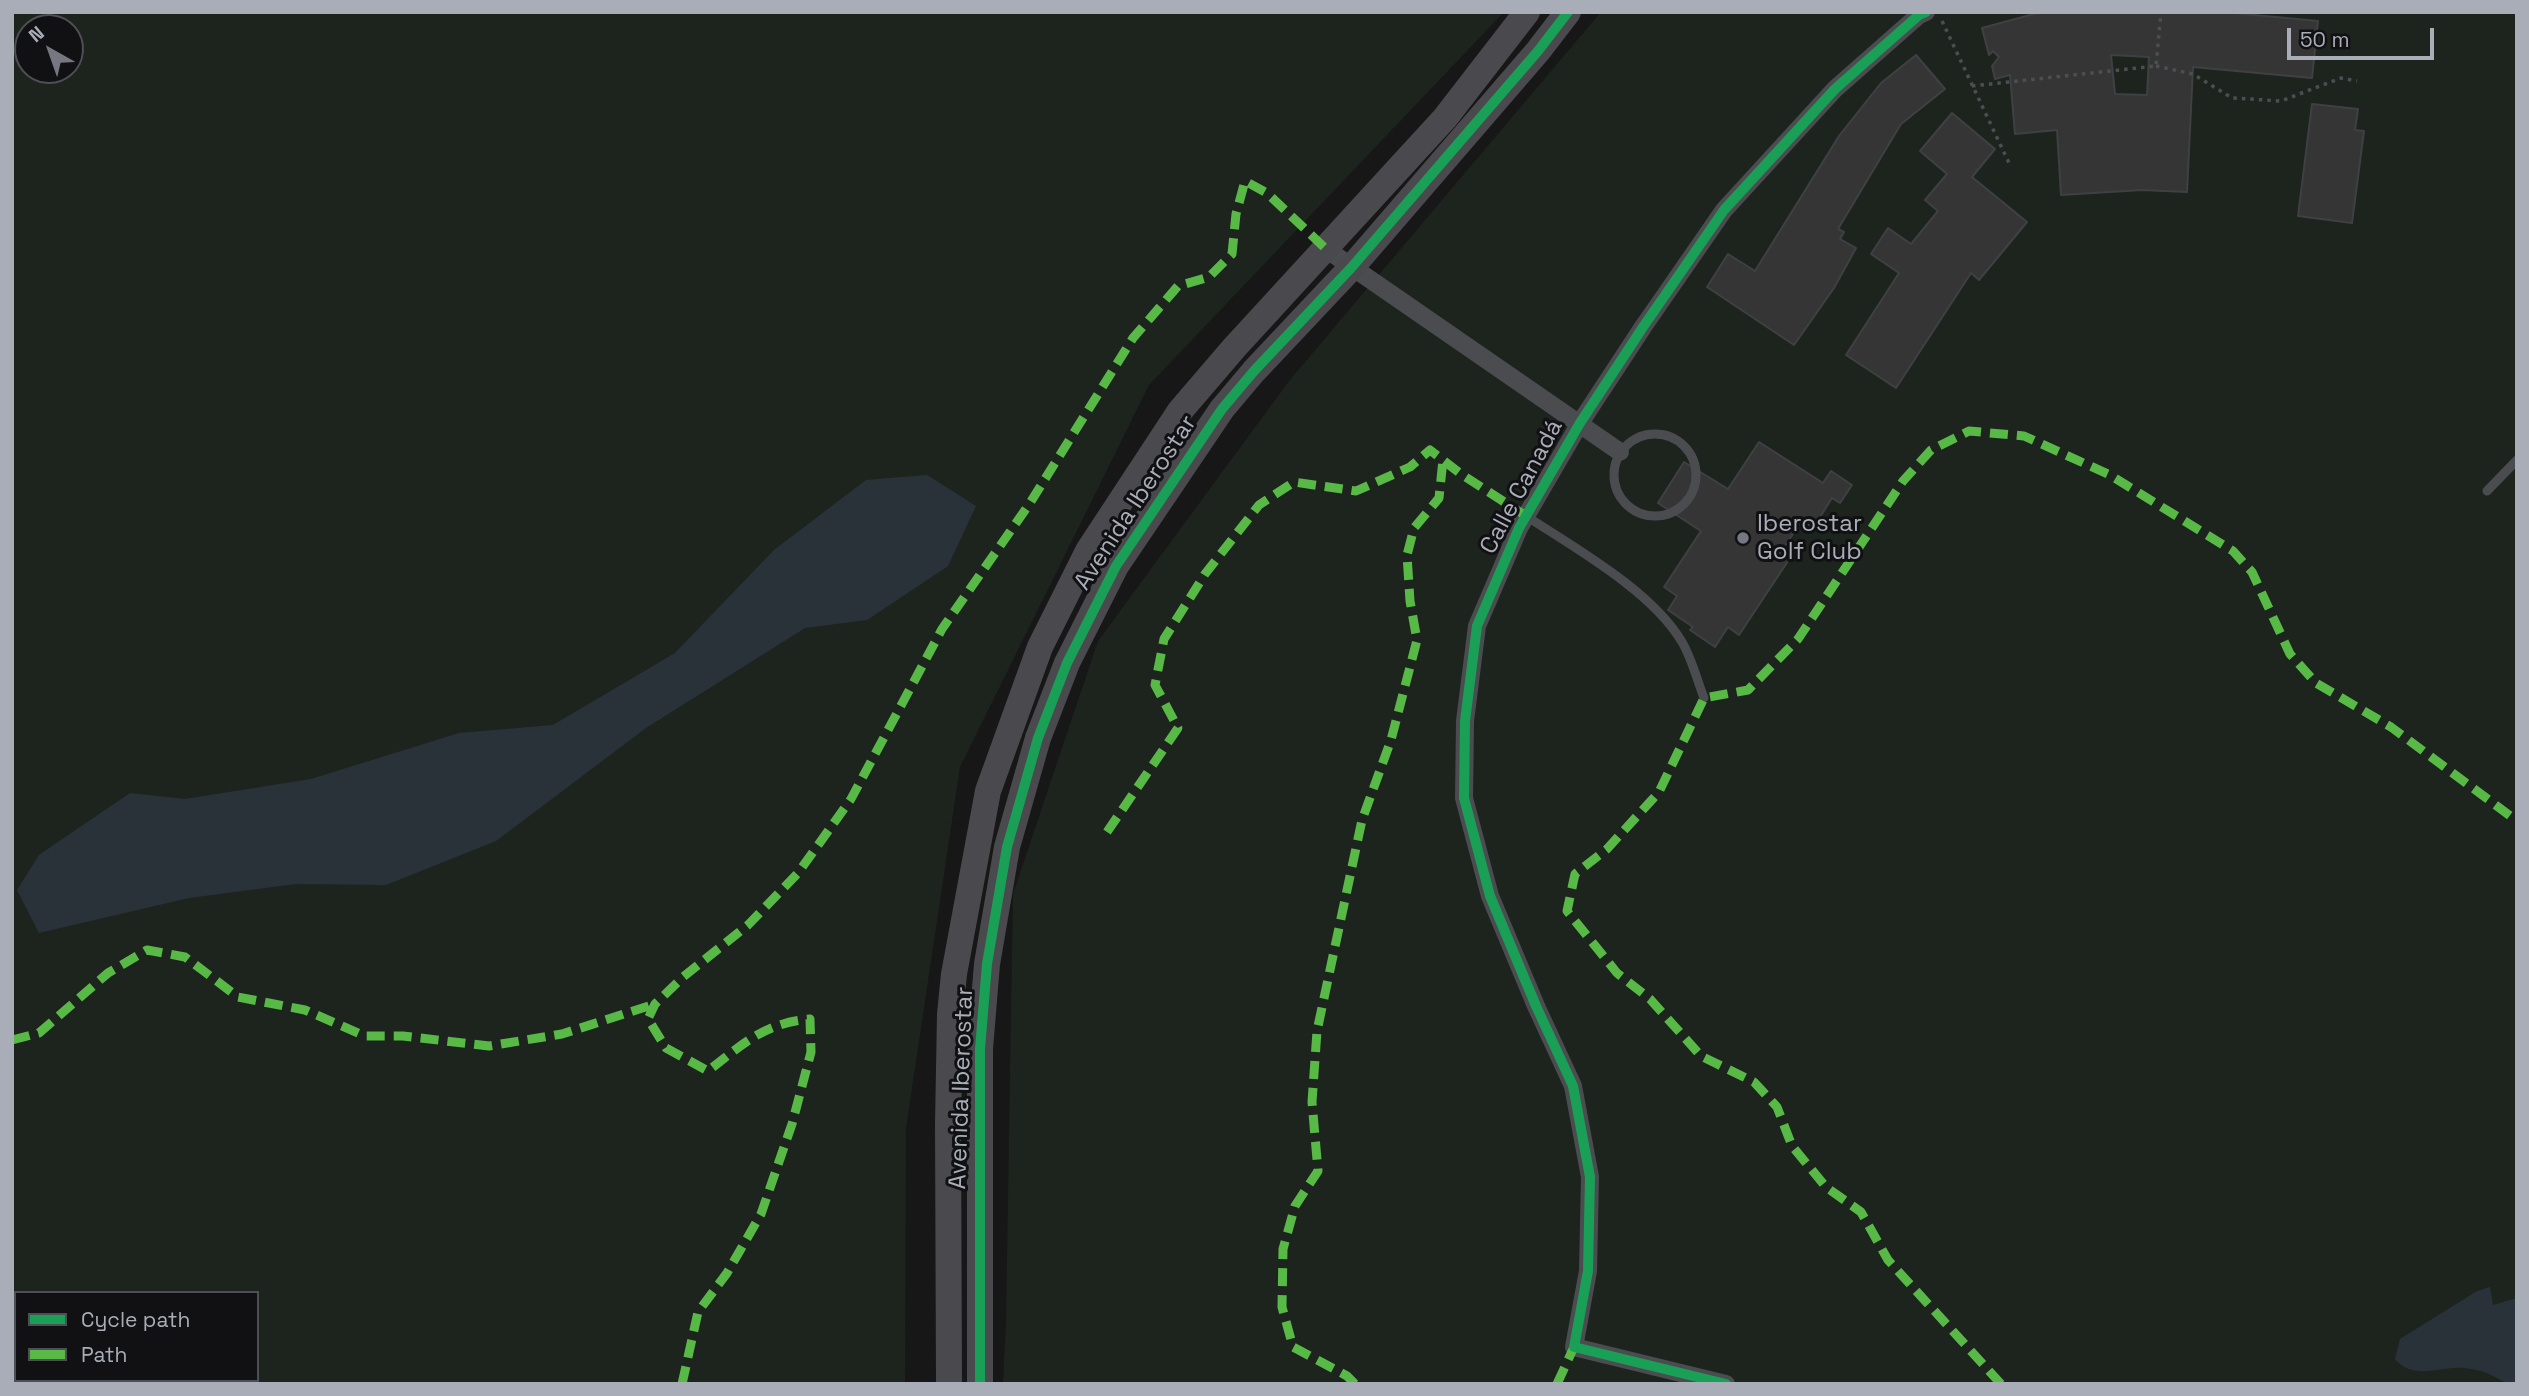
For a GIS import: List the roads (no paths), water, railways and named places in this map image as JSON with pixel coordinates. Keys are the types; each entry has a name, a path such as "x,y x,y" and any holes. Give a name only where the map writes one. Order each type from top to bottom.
{"street":[{"name":"Avenida Iberostar","path":"949,1384 950,1014 954,974 988,791 1040,647 1088,551 1180,411 1234,348 1445,118 1527,12"},
{"name":"Avenida Iberostar","path":"981,1384 980,1049 985,986 1007,847 1038,738 1067,663 1116,566 1222,410 1254,371 1351,268 1538,51 1568,12"},
{"name":"Calle Canadá","path":"1726,1384 1574,1347 1588,1272 1590,1177 1573,1086 1489,896 1464,799 1465,721 1477,626 1526,516 1580,424 1724,210 1835,89 1919,15 1926,12"},
{"path":"1326,249 1620,452"}],"lane":[{"path":"1642,436 1668,436 1679,442 1689,451 1695,463 1694,489 1687,501 1664,516 1636,512 1625,504 1617,492 1614,479 1620,452 1642,436"},
{"path":"2487,491 2517,460"},
{"path":"1526,516 1599,564 1653,606 1682,642 1704,698"}],"place":[{"name":"Iberostar Golf Club","path":"1743,538"}]}
